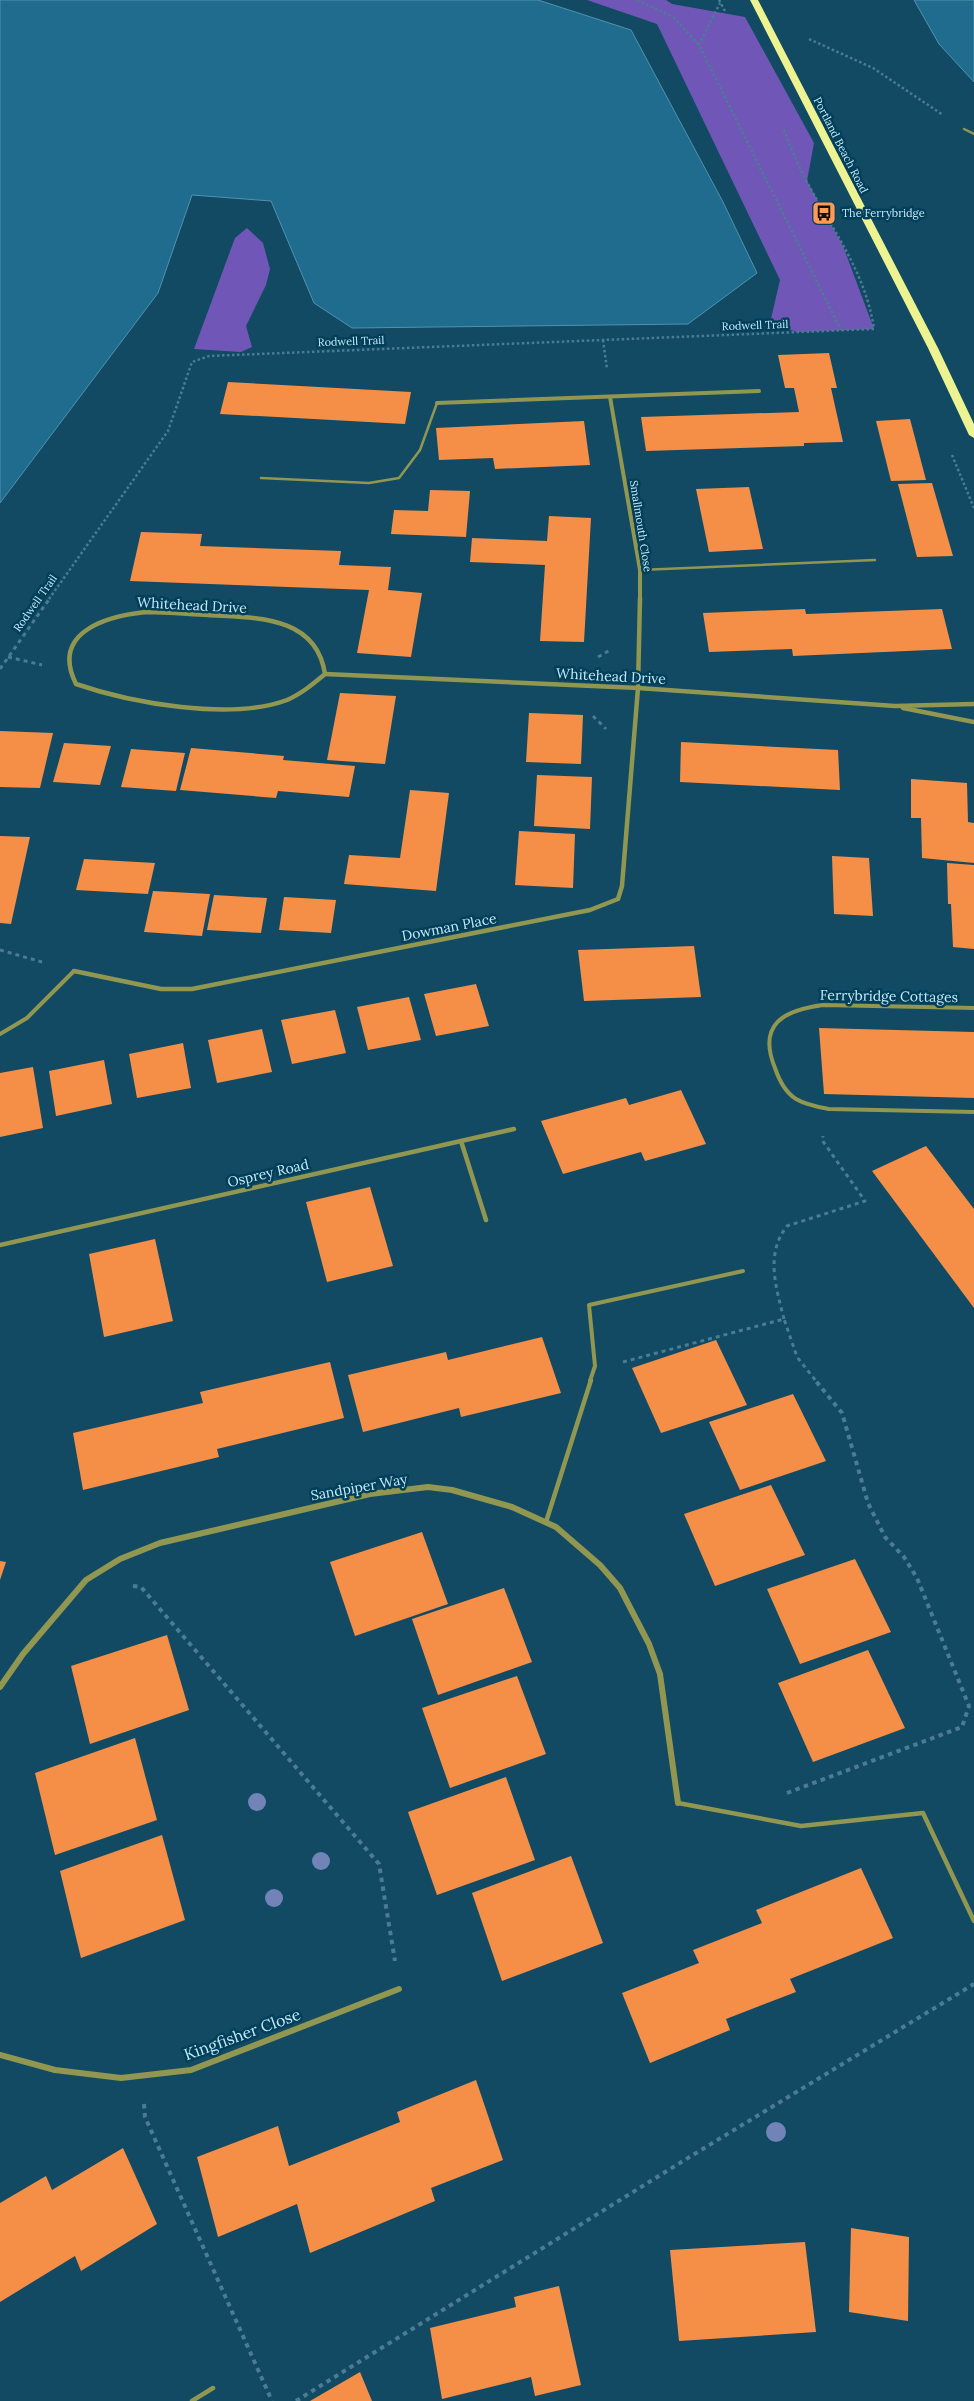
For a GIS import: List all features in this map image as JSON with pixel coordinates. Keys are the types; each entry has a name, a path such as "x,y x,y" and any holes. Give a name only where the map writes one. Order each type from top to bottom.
{"highway":[{"name":"Portland Beach Road","path":"754,0 970,418 974,435"}],"street":[{"path":"437,403 759,391"},
{"name":"Smallmouth Close","path":"610,397 640,570 638,688"},
{"name":"Whitehead Drive","path":"325,674 321,654 310,642 291,628 272,622 193,613 124,613 97,622 76,639 68,664 76,684 112,696 173,706 238,707 280,702 306,690 325,674 638,688 895,706 974,704"},
{"name":"Dowman Place","path":"74,971 161,989 192,988 605,906 618,899 622,886 638,688"},
{"name":"Whitehead Drive","path":"895,706 974,722"},
{"name":"Osprey Road","path":"0,1245 514,1129"},
{"path":"461,1141 486,1220"},
{"name":"Sandpiper Way","path":"0,1687 23,1654 86,1580 120,1559 160,1543 380,1493 428,1487 452,1490 512,1507 556,1527 593,1559 620,1588 649,1644 660,1674 678,1803"},
{"name":"Kingfisher Close","path":"0,2055 56,2070 121,2078 191,2070 399,1989"}],"lane":[{"path":"964,129 974,134"},
{"path":"261,478 369,483 399,478 420,450 437,403"},
{"path":"640,570 875,560"},
{"path":"0,1034 27,1018 74,971"},
{"name":"Ferrybridge Cottages","path":"974,1008 823,1005 799,1008 773,1025 768,1040 770,1053 785,1089 796,1099 812,1106 829,1109 974,1112"},
{"path":"546,1522 594,1366 589,1305 743,1271"},
{"path":"678,1803 801,1826 923,1813 974,1921"},
{"path":"192,2401 213,2388"}],"path":[{"path":"637,0 674,17 699,45 841,330"},
{"path":"699,45 720,1"},
{"path":"720,1 729,20"},
{"path":"801,36 873,68 964,129"},
{"name":"Rodwell Trail","path":"0,669 168,431 192,362 209,356 874,329 873,311 865,288 807,181 783,127"},
{"path":"0,950 74,971"},
{"path":"745,1816 782,1795 962,1727 969,1706 916,1578 904,1556 885,1537 868,1503 842,1413 797,1357 784,1320 773,1264 775,1247 780,1233 787,1226 865,1200 822,1140 829,1109"},
{"path":"620,1372 622,1362 784,1320"},
{"path":"86,1580 140,1588 379,1864 399,1989"},
{"path":"296,2401 683,2161 974,1984"},
{"path":"144,2075 145,2117 272,2401"}],"shaded area":[{"path":"587,0 666,0 672,4 745,17 814,143 807,181 843,246 874,329 797,332 770,323 780,280 657,24"},
{"path":"247,228 263,243 270,269 266,285 246,326 252,347 241,352 194,349 235,238"}],"water":[{"path":"0,0 538,0 631,30 723,202 757,273 688,324 352,328 314,303 271,201 192,195 158,293 0,503"},
{"path":"914,0 974,0 974,82 939,44"}],"building":[{"path":"829,353 837,388 831,388 843,442 804,443 804,446 646,451 641,417 799,412 794,388 785,388 778,355"},
{"path":"228,382 411,392 405,424 220,414"},
{"path":"910,419 926,480 891,481 876,421"},
{"path":"584,421 590,465 495,469 493,458 439,460 436,428"},
{"path":"932,483 953,556 917,557 898,484"},
{"path":"749,487 763,549 709,552 696,489"},
{"path":"430,490 470,491 466,537 391,534 394,510 428,511"},
{"path":"549,516 591,518 584,642 540,641 545,565 470,562 472,538 547,541"},
{"path":"141,532 202,534 200,546 341,551 339,565 391,567 388,590 422,593 411,657 357,653 369,590 130,581"},
{"path":"805,609 806,614 942,609 952,649 793,656 792,649 709,652 703,613"},
{"path":"340,693 396,696 385,764 327,760"},
{"path":"529,713 583,715 581,764 526,762"},
{"path":"0,731 53,733 40,788 0,787"},
{"path":"681,742 838,750 840,790 680,782"},
{"path":"64,743 111,746 100,785 53,782"},
{"path":"191,748 284,756 283,760 355,766 349,797 278,791 276,798 180,790"},
{"path":"131,749 185,753 176,791 121,787"},
{"path":"537,775 592,777 590,829 534,826"},
{"path":"911,779 967,783 968,822 974,823 974,863 922,858 921,818 911,818"},
{"path":"410,790 449,793 436,891 344,884 349,855 400,858"},
{"path":"519,831 575,834 573,888 515,885"},
{"path":"0,836 30,837 11,924 0,923"},
{"path":"832,856 869,858 873,916 834,914"},
{"path":"84,859 155,863 148,894 76,890"},
{"path":"947,863 974,865 974,949 953,947 951,904 948,904"},
{"path":"153,891 210,894 202,936 144,932"},
{"path":"214,895 267,898 261,933 207,930"},
{"path":"284,897 336,900 331,933 279,930"},
{"path":"694,946 701,997 584,1001 578,950"},
{"path":"476,984 489,1026 436,1036 424,994"},
{"path":"409,997 421,1040 368,1050 357,1007"},
{"path":"335,1010 346,1053 292,1064 281,1020"},
{"path":"819,1028 974,1032 974,1098 824,1094"},
{"path":"262,1029 272,1072 217,1083 208,1040"},
{"path":"183,1043 191,1088 137,1098 129,1054"},
{"path":"104,1060 112,1104 56,1116 49,1071"},
{"path":"33,1067 43,1128 0,1137 0,1073"},
{"path":"681,1090 706,1144 645,1161 641,1152 563,1174 541,1121 626,1098 629,1105"},
{"path":"926,1146 974,1209 974,1308 872,1171"},
{"path":"370,1187 393,1266 327,1282 306,1202"},
{"path":"155,1239 173,1321 104,1337 89,1254"},
{"path":"542,1337 561,1393 461,1417 459,1408 363,1432 348,1375 446,1352 448,1360"},
{"path":"716,1340 747,1405 661,1433 632,1368"},
{"path":"330,1362 344,1418 217,1449 219,1457 83,1490 73,1433 203,1403 200,1392"},
{"path":"793,1394 826,1461 740,1490 709,1422"},
{"path":"771,1485 805,1555 715,1586 684,1514"},
{"path":"422,1532 448,1604 355,1636 330,1562"},
{"path":"855,1559 891,1632 800,1664 767,1589"},
{"path":"0,1561 6,1562 0,1580"},
{"path":"504,1588 532,1662 438,1695 412,1619"},
{"path":"167,1635 189,1710 90,1744 71,1666"},
{"path":"868,1650 905,1728 813,1762 778,1683"},
{"path":"517,1676 546,1754 450,1788 422,1708"},
{"path":"135,1738 157,1820 55,1855 35,1773"},
{"path":"506,1777 535,1860 437,1895 408,1812"},
{"path":"162,1835 185,1920 81,1958 60,1871"},
{"path":"571,1856 603,1943 502,1981 472,1893"},
{"path":"861,1868 893,1938 790,1979 796,1992 726,2019 730,2030 650,2063 622,1993 699,1963 693,1950 762,1923 756,1910"},
{"path":"476,2080 503,2160 431,2188 435,2201 310,2253 297,2204 218,2237 197,2157 278,2126 289,2166 400,2122 397,2112"},
{"path":"123,2148 157,2224 81,2271 75,2256 0,2302 0,2203 46,2176 52,2190"},
{"path":"851,2228 909,2237 908,2321 849,2312"},
{"path":"805,2242 816,2332 679,2341 670,2250"},
{"path":"559,2286 581,2385 535,2396 531,2377 442,2399 430,2328 516,2307 514,2297"},
{"path":"360,2372 372,2401 310,2401"}],"place":[{"name":"The Ferrybridge","path":"824,213"}]}
